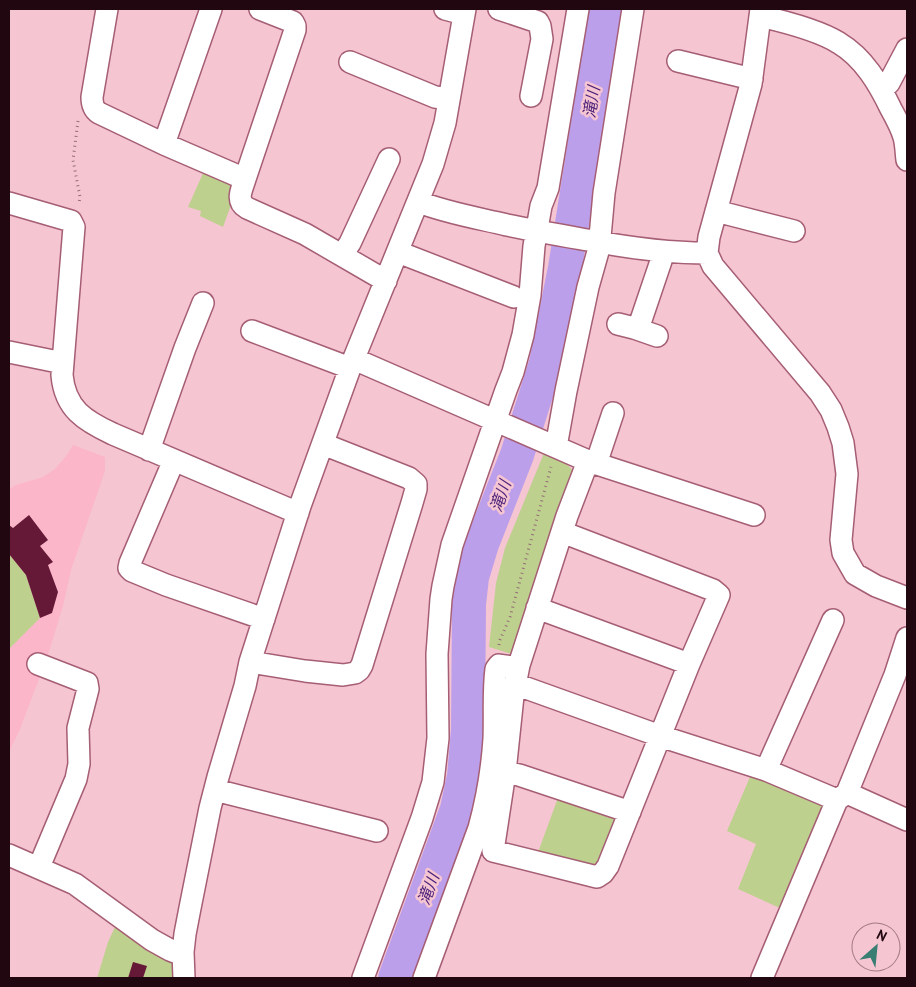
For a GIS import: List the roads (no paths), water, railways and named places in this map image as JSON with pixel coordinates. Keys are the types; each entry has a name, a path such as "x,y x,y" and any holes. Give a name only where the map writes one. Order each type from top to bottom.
{"street":[{"path":"107,9 92,97 92,104 95,110 164,144 246,179"},
{"path":"164,144 211,9"},
{"path":"260,9 293,22 295,30 246,179 240,199 241,203 299,231 386,281"},
{"path":"500,9 538,22 540,26 542,39 531,96"},
{"path":"363,978 422,818 433,782 438,738 438,654 442,593 447,564 452,545 498,422 523,335 530,295 534,246 540,232 541,206 548,188 578,9"},
{"path":"552,445 566,391 588,287 599,248 597,242 604,193 634,9"},
{"path":"184,978 183,952 190,908 215,790 245,686 250,662 298,513 352,364 419,202 440,145 449,98 458,11"},
{"path":"907,160 904,138 899,125 876,80 863,64 851,52 826,36 760,13 752,79 709,237 707,253 713,266 820,393 831,410 843,443 847,474 841,540 843,553 856,574 876,586 907,598"},
{"path":"881,90 889,83 907,49"},
{"path":"678,61 752,79"},
{"path":"350,62 435,97 449,98"},
{"path":"342,256 350,243 389,159"},
{"path":"419,202 458,214 540,232 626,247 707,253"},
{"path":"9,203 71,221 74,227 62,375 66,393 79,414 99,428 298,513"},
{"path":"716,211 794,231"},
{"path":"638,330 663,251"},
{"path":"398,252 514,297"},
{"path":"149,450 185,348 203,304"},
{"path":"252,331 352,364 592,462 754,515"},
{"path":"9,352 63,362"},
{"path":"562,532 713,590 719,595 689,664 608,866 597,877 493,851 505,772 511,672 538,608 567,516 613,413"},
{"path":"250,662 343,675 355,674 362,665 412,503 416,484 409,478 323,444"},
{"path":"174,460 129,568 166,585 264,619"},
{"path":"538,608 689,664"},
{"path":"766,770 833,620"},
{"path":"762,978 788,915 886,697 907,638"},
{"path":"38,664 87,683 88,689 78,728 79,764 76,779 39,867"},
{"path":"424,978 484,811 494,738 496,669 511,672 660,736 766,770 907,820"},
{"path":"505,772 630,812"},
{"path":"215,790 377,831"},
{"path":"9,855 82,888 117,915 170,950 183,952"}],"waterway":[{"name":"滝川","path":"395,978 457,809 464,776 468,730 469,604 472,577 482,544 517,455 546,363 565,268 606,9"}]}
